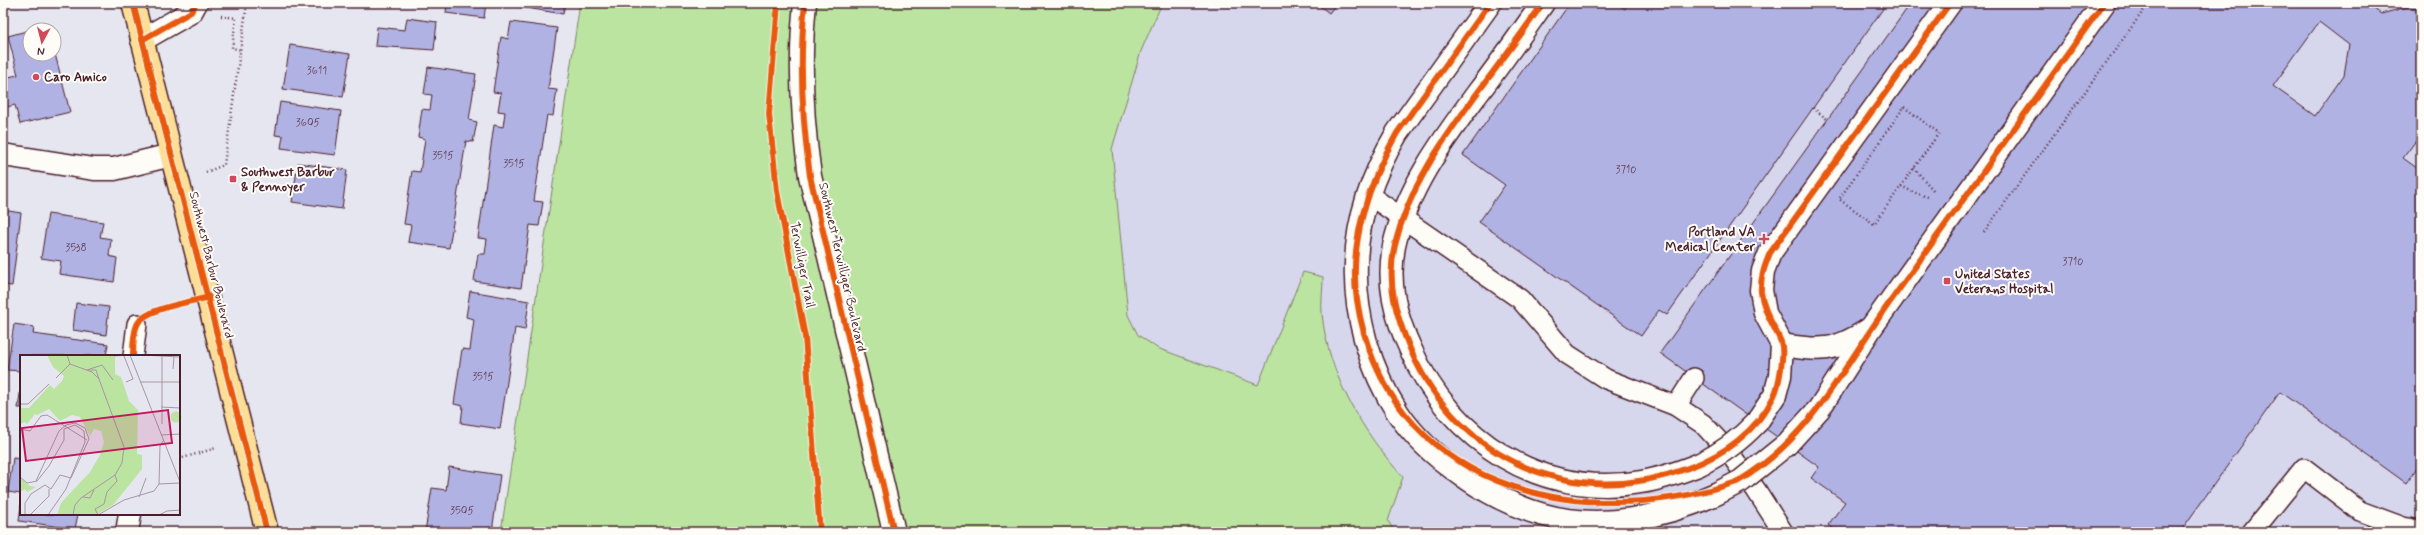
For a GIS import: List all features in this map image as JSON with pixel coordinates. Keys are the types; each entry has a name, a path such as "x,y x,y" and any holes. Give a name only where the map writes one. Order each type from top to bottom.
{"main road":[{"name":"Southwest Barbur Boulevard","path":"133,3 267,532"}],"street":[{"name":"Southwest Terwilliger Boulevard","path":"805,3 802,32 802,88 804,136 810,176 894,532"},
{"path":"1490,3 1397,133 1386,152 1369,195 1360,228 1356,262 1356,297 1363,331 1379,378 1399,414 1434,454 1470,481 1493,494 1544,515 1591,521 1644,518 1692,505 1741,480 1787,444 1819,409 1871,328 2104,3"},
{"path":"1543,3 1438,148 1416,187 1403,218 1394,246 1391,275 1393,301 1402,330 1416,364 1443,405 1482,444 1507,460 1532,471 1578,483 1640,482 1669,476 1698,465 1718,455 1739,441 1757,422 1775,395 1780,376 1782,346 1765,313 1760,290 1763,271 1770,253 1950,3"},
{"path":"142,40 194,7"},
{"path":"3,155 94,169 114,169 171,155"},
{"path":"1782,346 1811,350 1830,349 1849,342 1871,328"},
{"path":"128,532 130,515"}],"lane":[{"path":"1369,195 1520,299 1567,354 1606,379 1676,406 1703,424 1728,451 1756,490 1782,532"},
{"path":"133,355 137,324"},
{"path":"1676,406 1694,378"},
{"path":"2252,532 2304,468 2360,511 2403,527 2421,530"}],"path":[{"path":"178,182 224,165 248,3"},
{"path":"1984,232 2149,3"},
{"path":"194,7 236,18 232,48 241,50"},
{"path":"1904,107 1939,133 1901,186 1874,224 1839,199 1904,107"},
{"path":"1813,108 1828,120"},
{"path":"1914,168 1924,177 1934,192"},
{"path":"1901,186 1913,192 1931,197"},
{"path":"180,460 244,441"}],"shaded area":[{"name":"Portland VA Medical Center","path":"1144,3 2421,3 2421,532 1338,532 1119,335 1097,144"}],"green space":[{"path":"580,3 1162,3 1141,51 1112,149 1128,315 1138,335 1157,348 1258,385 1303,272 1323,277 1322,314 1326,337 1340,381 1361,422 1374,442 1403,477 1388,521 1395,532 501,532"}],"building":[{"path":"447,3 486,3 484,18 446,13"},
{"path":"514,3 565,3 563,14 514,6"},
{"path":"1316,3 1337,3 1329,13"},
{"path":"1570,3 1616,3 1625,9 1627,3 1887,3 1667,315 1659,310 1641,336 1479,222 1505,185 1463,155"},
{"path":"1911,3 2366,3 2381,14 2407,7 2421,8 2421,127 2418,128 2421,134 2403,158 2421,171 2421,462 2406,483 2280,392 2180,532 1837,532 1828,525 1845,502 1811,478 1819,467 1660,353","holes":["2319,22 2349,45 2344,75 2315,116 2273,86"]},
{"path":"407,18 437,22 434,50 375,46 377,27 405,30"},
{"path":"511,22 557,28 548,89 557,90 553,116 547,115 534,201 543,202 539,226 530,225 521,288 474,281 478,254 485,254 487,239 478,238 494,125 503,127 505,112 498,111 501,93 493,92 501,37 508,39"},
{"name":"Caro Amico","path":"22,32 22,62 57,62 70,112 20,124 15,105 3,108 3,78 18,75 8,36"},
{"path":"290,45 350,54 343,97 283,89"},
{"path":"428,67 476,74 469,120 477,122 473,142 466,141 449,248 408,242 411,225 404,224 412,171 420,172 425,139 418,137 422,109 430,110 432,95 424,94"},
{"path":"280,102 341,111 335,155 281,148 283,136 275,135"},
{"path":"298,163 347,170 342,209 292,202"},
{"path":"3,210 21,213 12,286 3,285"},
{"path":"48,214 103,222 100,237 111,239 109,256 117,258 114,282 59,274 61,261 41,258"},
{"path":"470,291 529,301 525,330 515,328 500,429 461,423 463,406 454,404 462,349 470,350 474,319 466,317"},
{"path":"76,303 109,307 106,335 73,330"},
{"path":"14,324 34,327 33,334 108,344 106,355 20,355 20,371 7,370"},
{"path":"20,394 20,408 18,408"},
{"path":"13,458 20,459 20,494 8,492"},
{"path":"449,467 500,475 492,532 425,532 432,488 446,490"},
{"path":"20,513 20,515 78,515 75,529 19,521"}],"cycle path":[{"path":"133,3 267,532"},
{"path":"142,40 191,12 196,3"},
{"name":"Terwilliger Trail","path":"778,3 769,114 777,191 805,337 820,532"},
{"path":"805,3 802,46 802,90 810,176 894,532"},
{"path":"1490,3 1397,133 1378,172 1363,214 1358,235 1355,278 1357,300 1375,363 1405,414 1447,453 1497,481 1553,497 1613,502 1675,497 1737,482 1763,465 1785,445 1805,424 1823,401 1890,302 2104,3"},
{"path":"1543,3 1453,127 1418,183 1401,223 1395,245 1392,259 1392,286 1397,312 1411,351 1432,390 1459,422 1490,448 1526,467 1564,479 1604,483 1646,480 1701,463 1727,449 1749,431 1767,409 1778,385 1782,354 1781,342 1766,312 1761,292 1762,277 1770,253 1950,3"},
{"path":"133,355 135,332 141,319 169,306 209,297"}],"place":[{"name":"Caro Amico","path":"36,77"},
{"name":"Southwest Barbur & Pennoyer","path":"233,179"},
{"name":"Portland VA Medical Center","path":"1764,239"},
{"name":"United States Veterans Hospital","path":"1947,281"}]}
